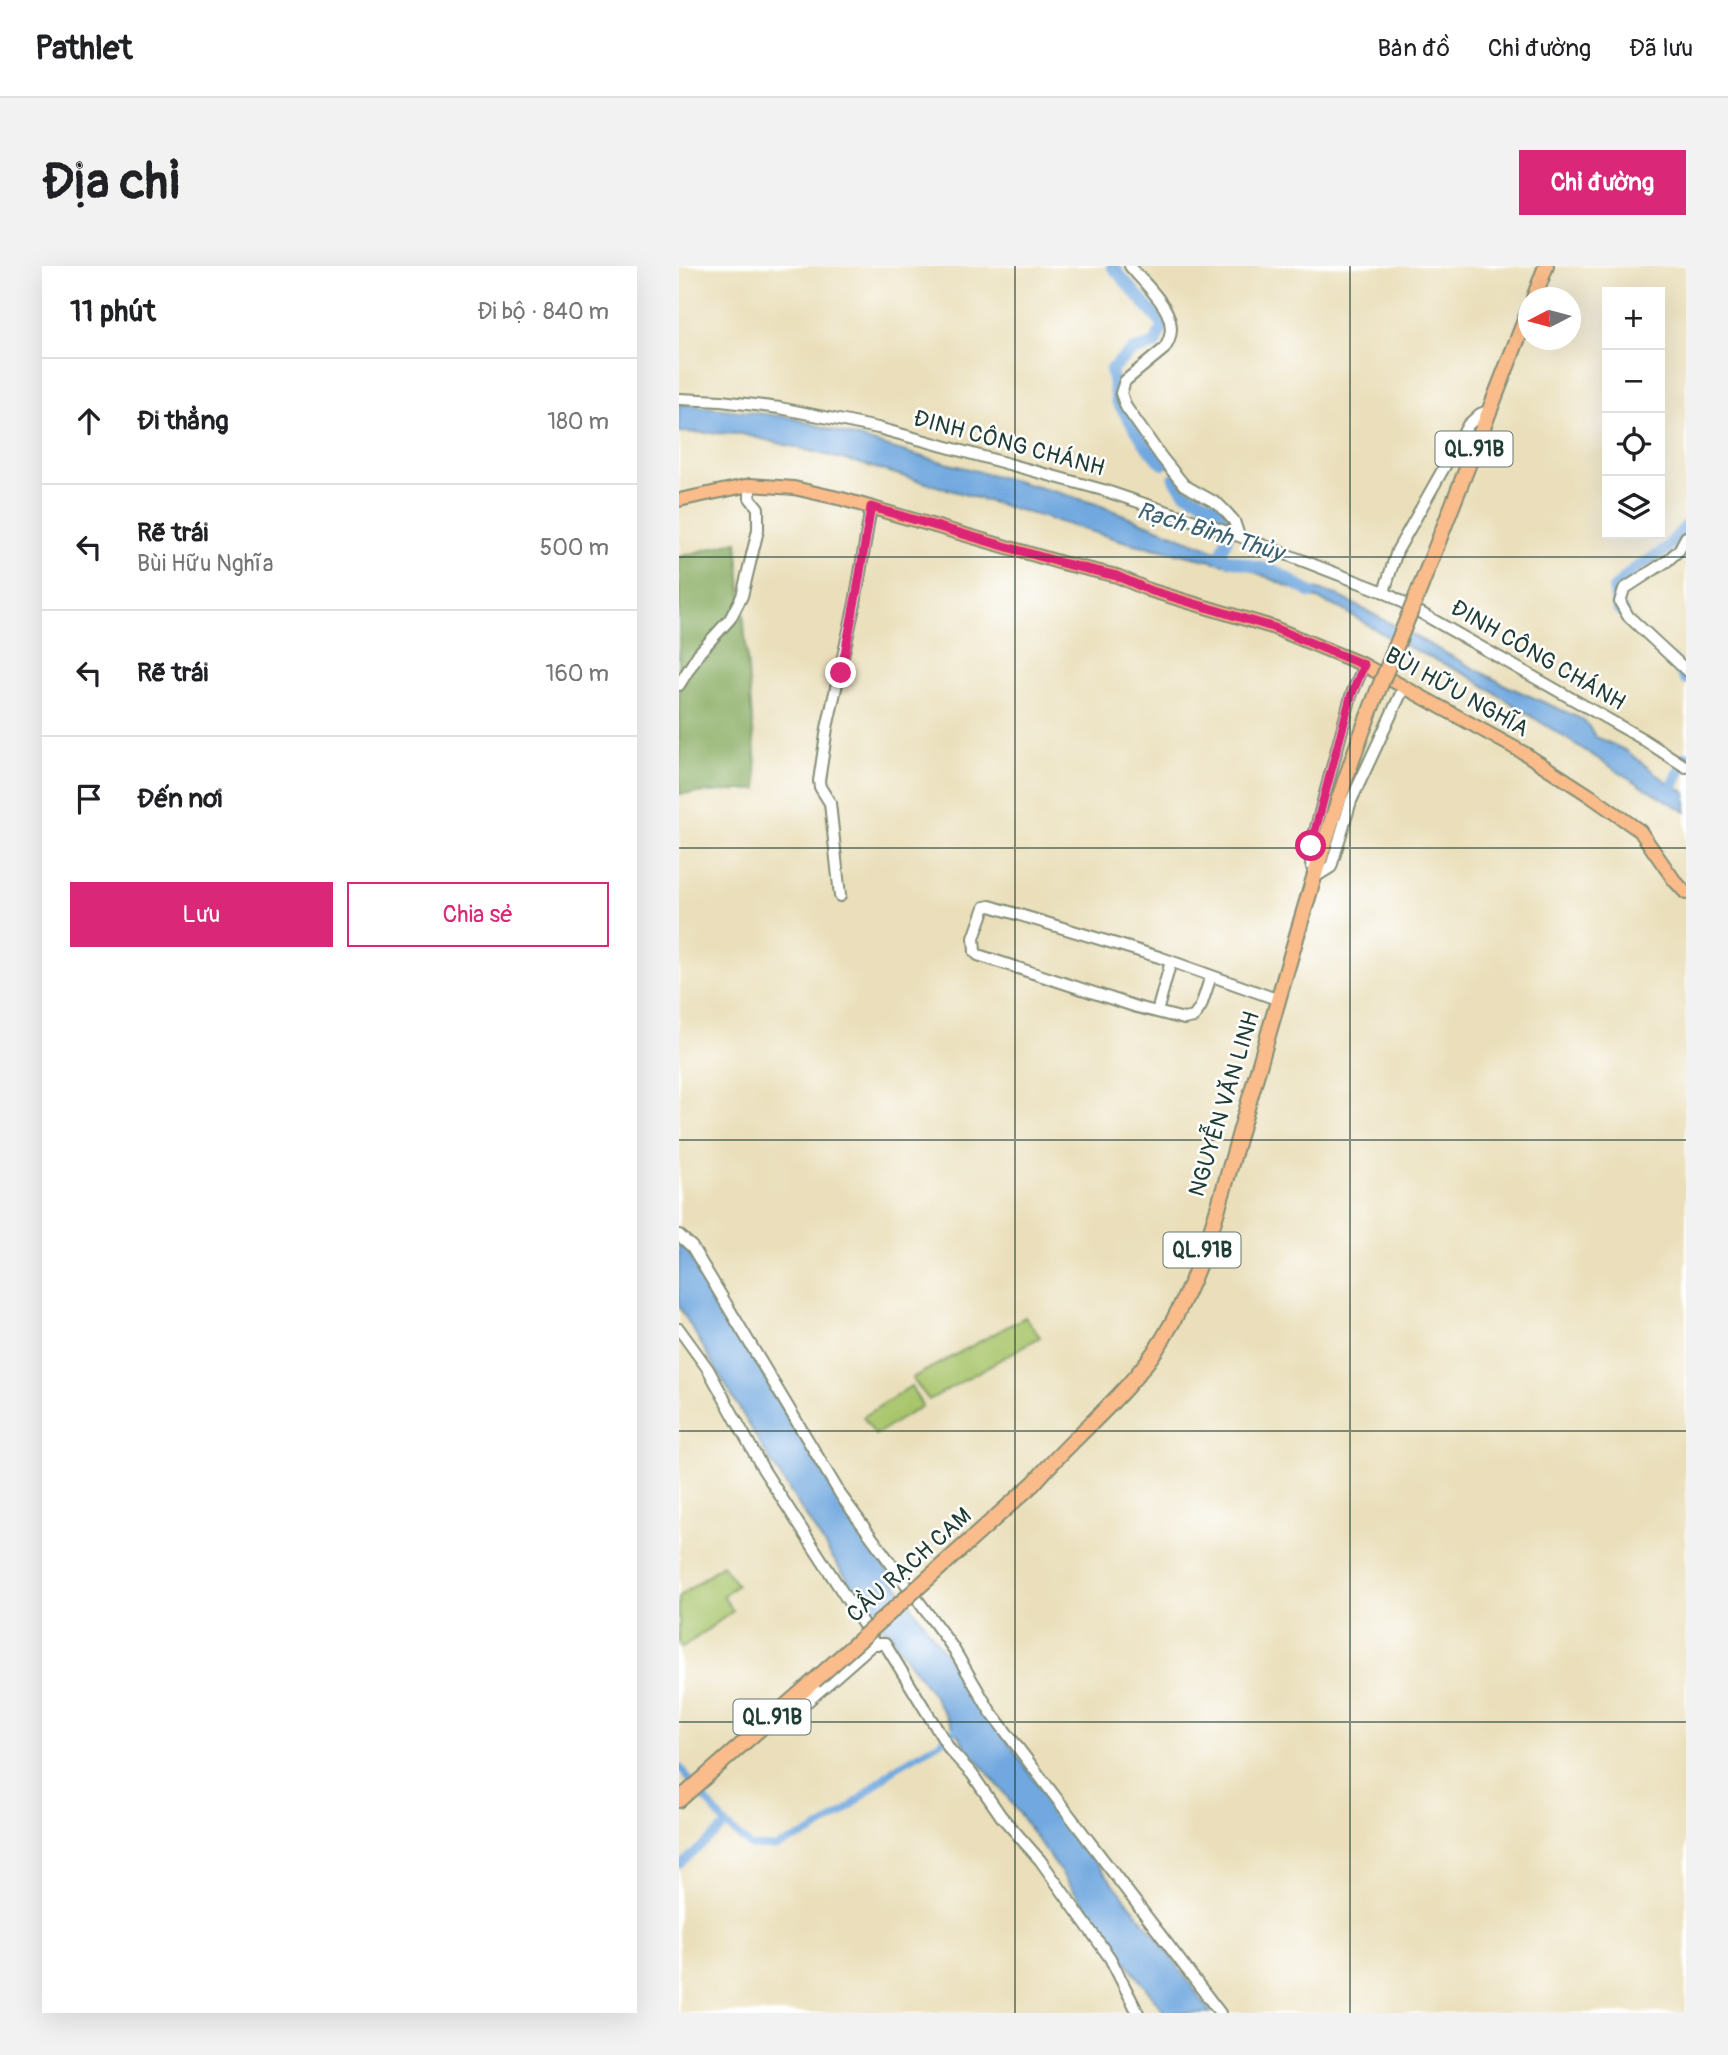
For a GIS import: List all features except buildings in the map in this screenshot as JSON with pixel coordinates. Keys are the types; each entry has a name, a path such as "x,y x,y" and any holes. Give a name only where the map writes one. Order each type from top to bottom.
{"highway":[{"path":"1538,287 1546,266"},
{"name":"QL.91B","path":"1488,411 1518,335"},
{"name":"NGUYỄN VĂN LINH","path":"1034,1483 1126,1389 1164,1337 1192,1280 1216,1211 1315,877 1377,693 1488,411"},
{"name":"CẦU RẠCH CAM","path":"782,1708 1034,1483"},
{"name":"QL.91B","path":"679,1800 782,1708"}],"main road":[{"name":"BÙI HỮU NGHĨA","path":"679,500 750,485 794,488 1117,576 1149,590 1272,627 1364,665 1524,753 1640,831 1686,893"}],"street":[{"path":"1130,266 1165,306 1170,332 1164,349 1125,381 1122,400 1130,415 1179,480 1189,489 1221,507 1231,517 1232,533"},
{"name":"ĐINH CÔNG CHÁNH","path":"679,399 780,408 878,428 1103,490 1232,533 1384,592 1641,738 1686,767"},
{"path":"1384,592 1397,551 1468,425 1480,414 1488,411"},
{"path":"679,685 699,653 730,619 742,596 758,530 759,512 750,498 750,485"},
{"path":"839,896 830,803 820,788 819,777 855,603 871,507"},
{"path":"1686,537 1679,550 1667,561 1625,589 1620,601 1628,616 1686,670"},
{"path":"1364,665 1351,696 1311,846 1310,858 1315,877 1331,867 1351,801 1404,687"},
{"path":"1211,976 1201,1006 1194,1017 1184,1019 978,955 975,952 974,938 985,907 990,906 1171,961 1279,1000"},
{"path":"1157,1012 1171,961"},
{"path":"679,1235 692,1247 842,1497 953,1648 990,1711 1220,2013"},
{"path":"679,1329 708,1369 757,1459 855,1611 873,1644"},
{"path":"782,1708 809,1701 873,1644 883,1643 950,1751 972,1773 1001,1816 1040,1860 1110,1958 1138,2013"}],"green space":[{"path":"737,541 758,789 679,794 679,557"},
{"path":"1025,1317 1040,1337 929,1400 912,1378"},
{"path":"911,1386 922,1406 875,1435 863,1417"},
{"path":"722,1565 737,1585 723,1596 733,1611 682,1648 679,1644 679,1597"}],"water":[{"name":"Rạch Bình Thủy","path":"679,404 789,417 912,454 1060,493 1096,504 1288,582 1337,595 1507,686 1584,720 1596,737 1625,750 1670,784 1686,792 1686,812 1467,675 1390,638 1341,609 1248,569 1130,543 862,464 742,434 679,432"},
{"path":"679,1240 691,1254 846,1513 1065,1823 1157,1938 1211,2013 1165,2013 1002,1790 963,1743 931,1692 838,1566 768,1457 679,1306"}],"waterway":[{"path":"1112,266 1163,325 1155,344 1132,351 1111,369 1117,401 1149,450 1163,464"},
{"path":"1174,478 1184,492 1222,510 1229,533 1220,557"},
{"path":"1623,612 1618,608 1614,589 1633,570 1665,550 1686,526"},
{"name":"Rạch Bình Thủy","path":"1228,559 1277,572 1311,593"},
{"path":"1673,661 1686,679"},
{"path":"1672,789 1686,757"},
{"path":"679,1766 726,1825 750,1846 775,1847 810,1833 842,1814 895,1768 939,1743 961,1725"},
{"path":"679,1865 726,1825"}],"route":[{"path":"841,673 871,507 1062,563 1117,576 1149,590 1272,627 1364,665 1351,696 1311,846"}]}
